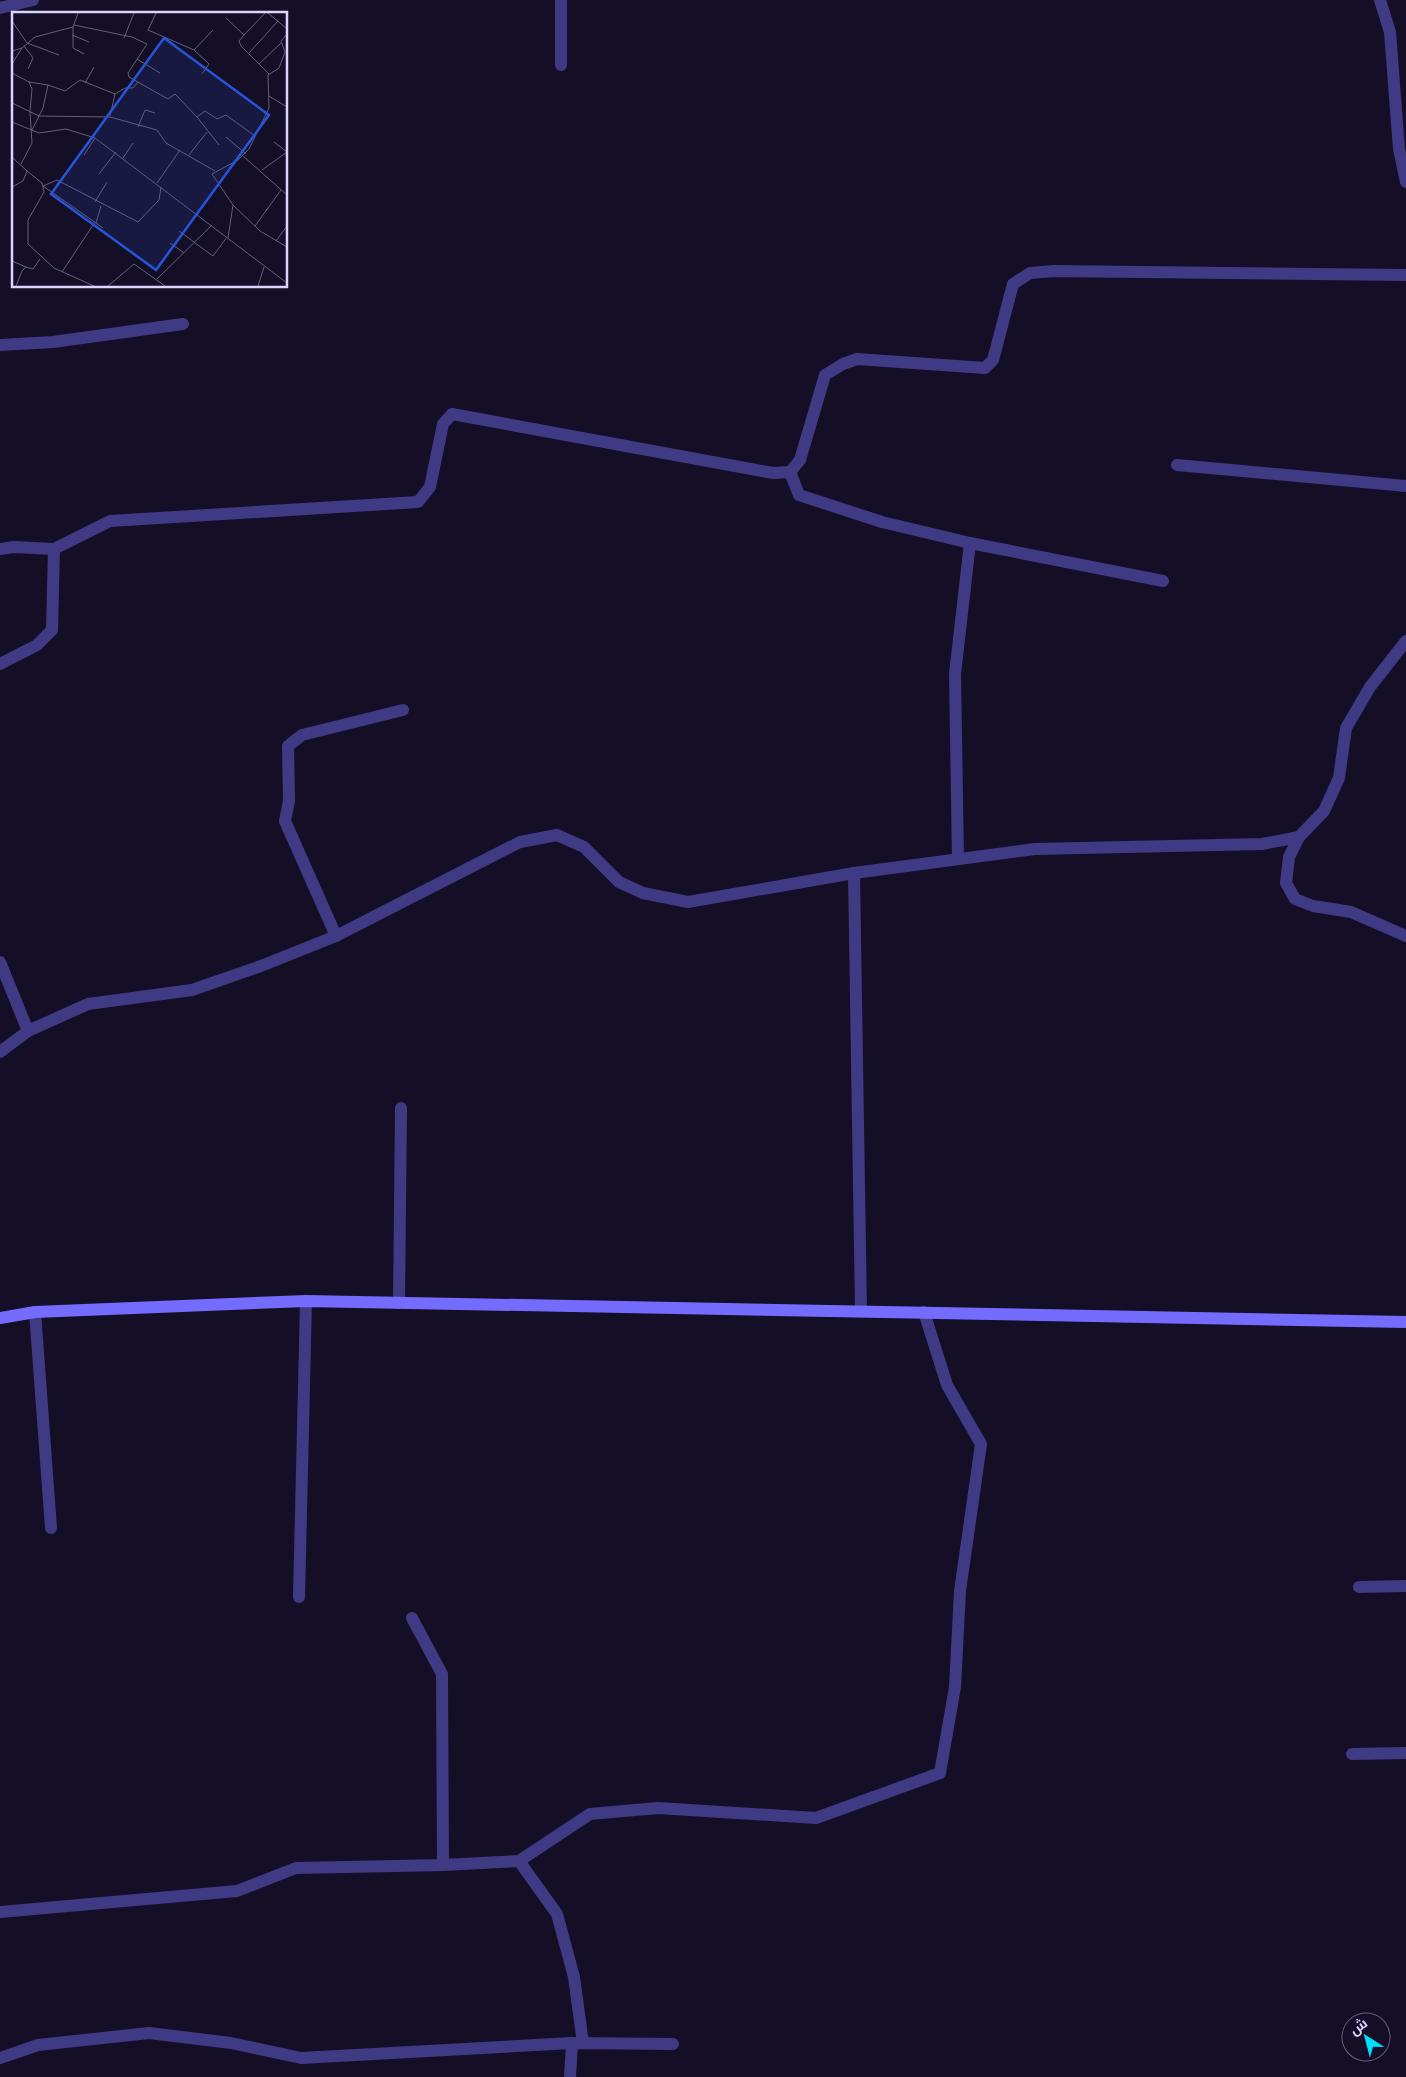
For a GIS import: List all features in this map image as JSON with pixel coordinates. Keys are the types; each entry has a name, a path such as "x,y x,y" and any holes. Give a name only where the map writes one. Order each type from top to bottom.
{"street":[{"path":"0,8 33,0"},
{"path":"561,0 561,65"},
{"path":"1380,0 1390,32 1399,149 1406,182"},
{"path":"790,472 800,460 825,375 843,364 857,359 985,368 993,360 1013,284 1030,273 1054,271 1406,275"},
{"path":"0,345 53,342 183,324"},
{"path":"0,549 14,547 54,549 110,521 418,502 430,487 442,424 452,414 773,472 790,472"},
{"path":"1177,465 1406,486"},
{"path":"790,472 799,495 882,522 970,543 1163,581"},
{"path":"958,859 955,674 970,543"},
{"path":"0,664 37,645 52,630 54,549"},
{"path":"1406,641 1370,687 1346,728 1338,778 1324,811 1300,837 1289,857 1286,883 1295,900 1313,906 1350,912 1406,936"},
{"path":"336,936 285,821 289,801 288,746 302,734 403,710"},
{"path":"0,1052 28,1031 88,1004 192,990 336,936 520,842 557,835 584,847 619,882 643,894 688,902 854,873 1035,849 1262,844 1300,837"},
{"path":"854,873 861,1311"},
{"path":"0,962 28,1031"},
{"path":"399,1303 401,1108"},
{"path":"299,1597 306,1301"},
{"path":"0,1318 35,1312 306,1301 1406,1322"},
{"path":"35,1312 51,1528"},
{"path":"0,1912 237,1891 296,1868 443,1866 520,1861 590,1814 658,1808 816,1818 940,1773 955,1687 960,1591 981,1444 947,1385 924,1312"},
{"path":"1359,1586 1406,1586"},
{"path":"412,1618 442,1674 443,1866"},
{"path":"1352,1754 1406,1753"},
{"path":"520,1861 557,1914 574,1977 577,2043 570,2077"},
{"path":"0,2058 38,2045 149,2033 232,2043 301,2058 577,2043 673,2044"}]}
